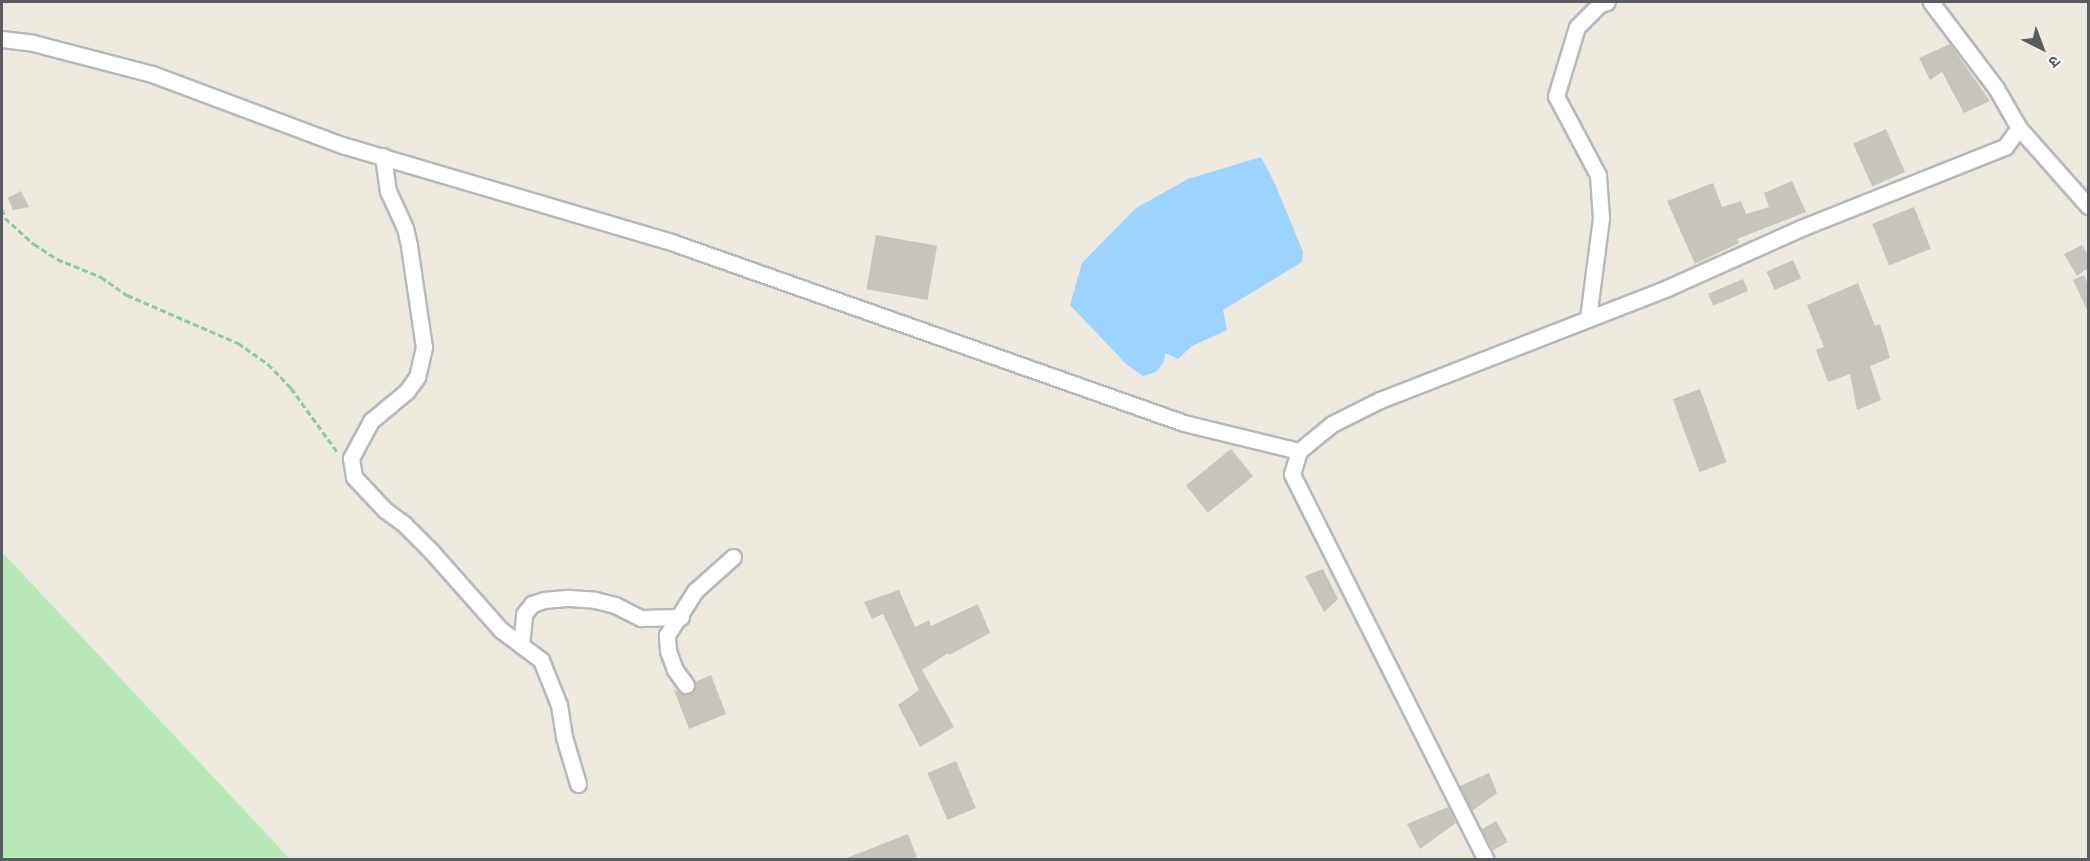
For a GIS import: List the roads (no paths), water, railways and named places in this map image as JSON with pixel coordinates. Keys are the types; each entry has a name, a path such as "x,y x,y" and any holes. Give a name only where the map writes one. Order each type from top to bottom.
{"street":[{"path":"1588,318 1601,218 1598,175 1556,96 1577,27 1600,4 1607,2"},
{"path":"1931,2 1996,88 2019,128 2088,207"},
{"path":"2,39 33,44 152,74 342,145 674,243 1184,423 1299,451"},
{"path":"1486,860 1292,474 1299,451 1332,424 1380,400 1667,288 1800,228 2005,147 2019,128"},
{"path":"383,156 388,191 405,228 409,246 424,347 417,377 407,391 371,421 351,458 354,477 377,502 431,551 501,630 541,660 552,684 578,784"},
{"path":"686,685 675,670 668,651 667,635 681,617 695,591 733,557"},
{"path":"521,645 524,614 532,604 544,600 570,598 595,600 615,605 641,618 681,617"}],"water":[{"path":"1261,157 1275,184 1303,252 1302,262 1223,310 1227,330 1192,346 1178,359 1165,353 1164,362 1156,372 1143,376 1126,364 1070,305 1082,263 1136,208 1188,179"}]}
